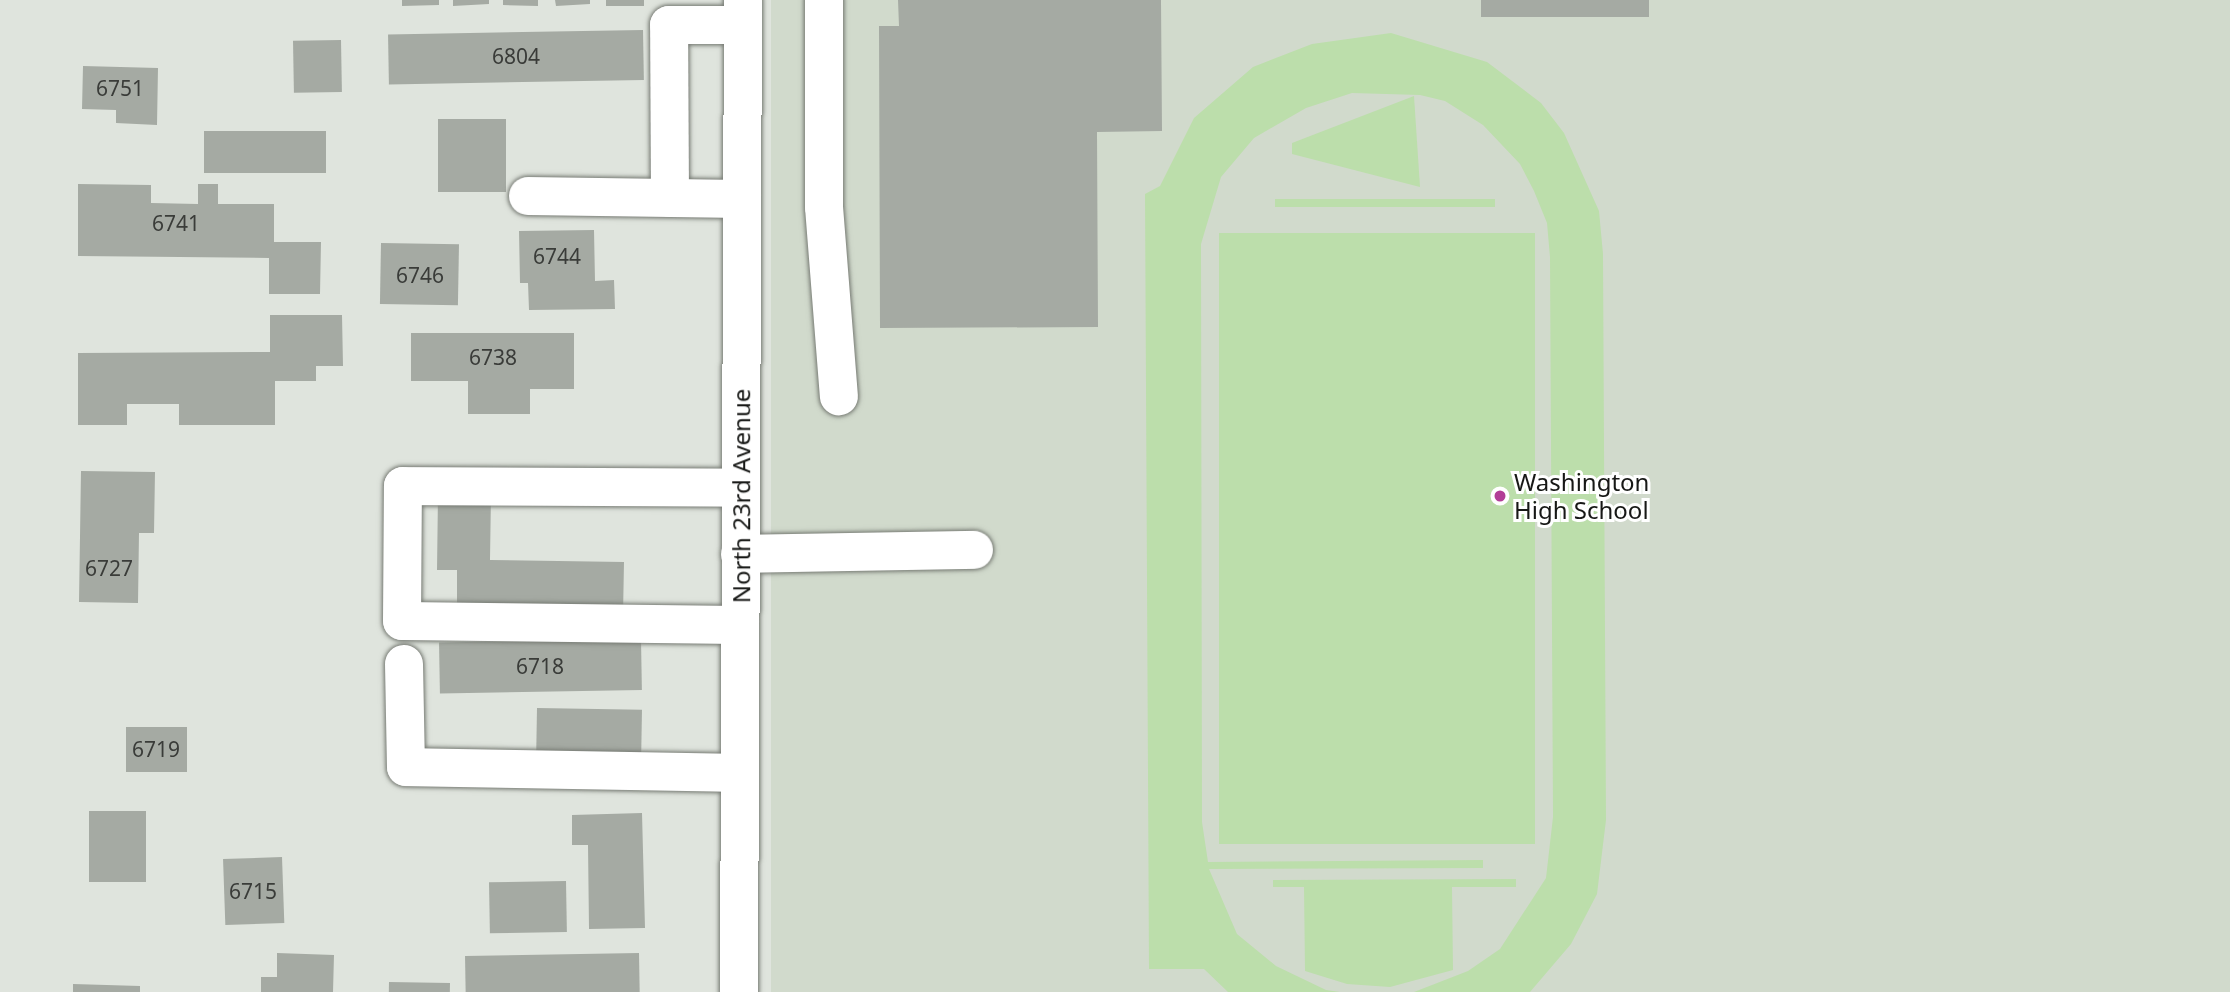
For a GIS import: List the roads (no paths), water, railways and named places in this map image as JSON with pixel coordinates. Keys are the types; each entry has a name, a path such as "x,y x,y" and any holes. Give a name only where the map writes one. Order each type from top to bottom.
{"street":[{"path":"824,0 824,207 839,396"},
{"path":"670,198 669,25 743,12"},
{"name":"North 23rd Avenue","path":"738,992 743,12"},
{"path":"528,196 742,199"},
{"path":"740,625 402,621 403,486 741,488"},
{"path":"740,554 974,551"},
{"path":"404,664 406,767 739,773"}],"place":[{"name":"Washington High School","path":"1500,496"}]}
